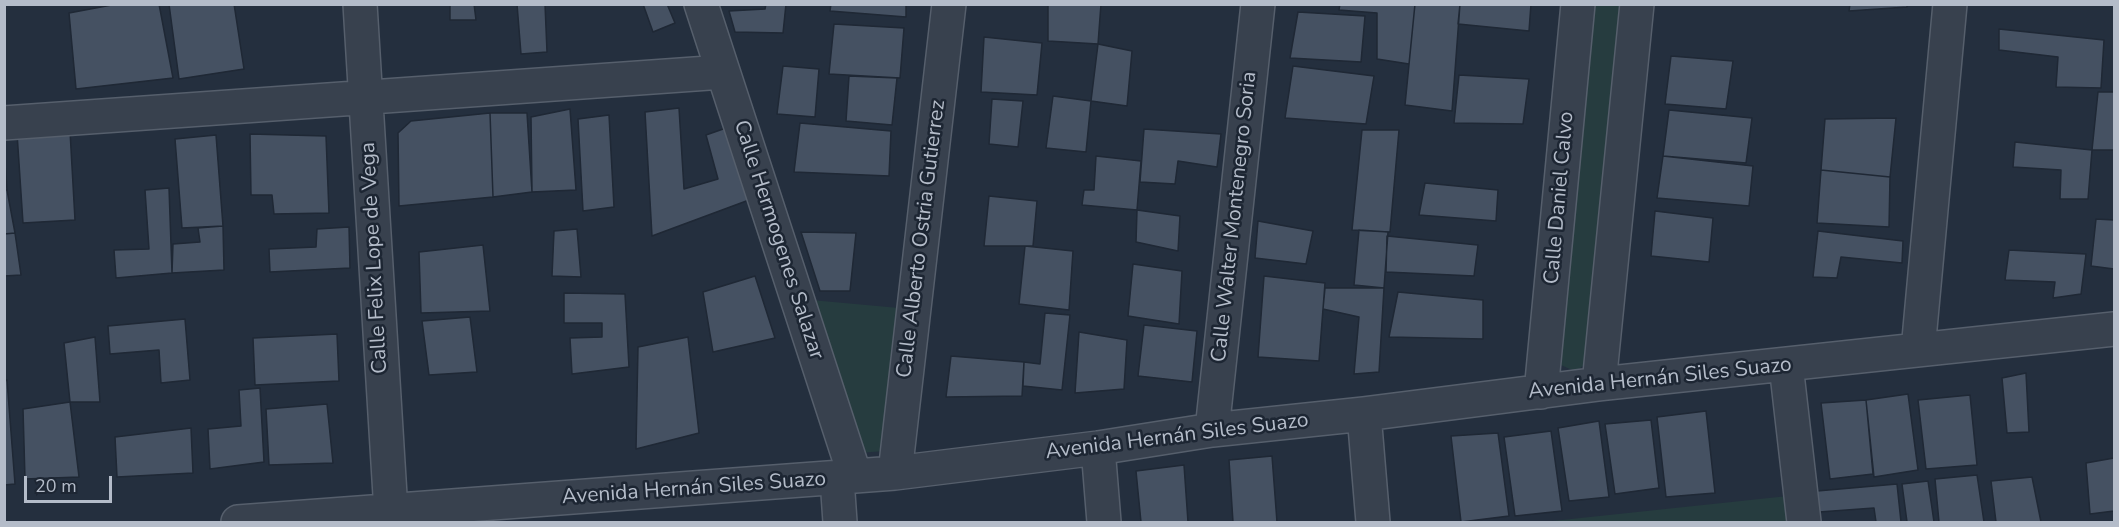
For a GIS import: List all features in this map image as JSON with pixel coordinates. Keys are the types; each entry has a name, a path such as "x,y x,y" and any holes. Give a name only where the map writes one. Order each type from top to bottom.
{"street":[{"name":"Calle Felix Lope de Vega","path":"360,4 366,98 377,516"},
{"name":"Calle Hermogenes Salazar","path":"701,4 846,477 840,522"},
{"name":"Calle Alberto Ostria Gutierrez","path":"895,473 949,4"},
{"name":"Calle Walter Montenegro Soria","path":"1212,430 1258,4"},
{"name":"Calle Daniel Calvo","path":"1541,392 1578,4"},
{"path":"1599,384 1637,4"},
{"path":"1918,350 1950,4"},
{"path":"4,123 723,72"},
{"name":"Avenida Hernán Siles Suazo","path":"238,522 377,516 895,473 1098,448 1212,430 1364,414 1599,384 2115,330"},
{"path":"1786,365 1804,522"},
{"path":"1364,414 1372,522"},
{"path":"1098,448 1104,522"}],"green space":[{"path":"1591,5 1622,5 1587,362 1578,370 1572,370 1561,365 1558,359"},
{"path":"811,300 899,308 884,451 859,453"},
{"path":"1788,496 1791,522 1543,522"}],"building":[{"path":"117,4 159,4 173,78 76,89 69,13"},
{"path":"169,4 234,4 244,69 179,79"},
{"path":"450,4 474,4 476,20 450,20"},
{"path":"517,4 545,4 547,52 521,54"},
{"path":"643,4 667,4 675,23 653,32"},
{"path":"766,4 786,4 783,33 735,32 729,11 765,9"},
{"path":"831,4 906,4 906,17 830,11"},
{"path":"1048,4 1101,4 1098,44 1048,41"},
{"path":"1340,4 1415,4 1409,64 1377,59 1377,13 1339,10"},
{"path":"1415,4 1460,4 1452,111 1405,105"},
{"path":"1460,4 1531,4 1529,31 1458,24"},
{"path":"1850,4 1907,4 1907,7 1849,11"},
{"path":"1298,12 1365,16 1361,62 1290,58"},
{"path":"834,24 904,28 900,78 829,74"},
{"path":"1999,29 2104,40 2101,88 2056,87 2058,57 1999,50"},
{"path":"984,37 1042,43 1037,95 981,92"},
{"path":"1098,44 1132,51 1127,106 1091,101"},
{"path":"1671,56 1733,61 1726,109 1665,104"},
{"path":"783,66 819,69 815,117 777,114"},
{"path":"1293,66 1374,76 1366,124 1285,118"},
{"path":"1459,75 1529,79 1523,124 1454,123"},
{"path":"849,76 897,78 892,125 846,121"},
{"path":"2098,92 2114,92 2114,150 2092,150"},
{"path":"1053,96 1091,101 1086,152 1046,148"},
{"path":"992,99 1023,101 1018,147 989,144"},
{"path":"679,108 684,189 718,179 706,135 726,128 749,200 652,236 645,112"},
{"path":"570,109 576,190 532,192 531,117"},
{"path":"1669,110 1752,118 1746,163 1663,156"},
{"path":"490,113 527,113 532,192 493,197"},
{"path":"490,113 493,197 399,206 398,133 411,121"},
{"path":"609,115 614,207 583,211 578,119"},
{"path":"1896,118 1890,177 1821,170 1825,119"},
{"path":"800,123 891,131 889,176 794,172"},
{"path":"1144,129 1221,134 1217,167 1178,161 1175,184 1140,182"},
{"path":"1362,130 1399,130 1390,232 1352,230"},
{"path":"70,131 75,220 23,223 17,133"},
{"path":"250,134 326,136 329,213 274,214 272,195 251,195"},
{"path":"216,135 223,226 182,228 175,139"},
{"path":"2015,142 2092,150 2088,199 2060,199 2061,170 2013,167"},
{"path":"4,151 7,190 4,190"},
{"path":"1096,156 1141,161 1137,210 1082,205 1084,190 1094,190"},
{"path":"1663,156 1753,166 1749,206 1657,198"},
{"path":"1821,170 1890,177 1889,227 1817,223"},
{"path":"1425,183 1498,190 1496,221 1419,215"},
{"path":"169,188 172,273 116,278 114,250 149,249 145,190"},
{"path":"4,190 7,190 15,233 4,234"},
{"path":"989,196 1037,201 1033,246 984,246"},
{"path":"1137,210 1180,216 1178,251 1136,242"},
{"path":"1655,211 1713,218 1709,262 1651,256"},
{"path":"2096,219 2114,220 2114,269 2091,266"},
{"path":"1258,221 1313,231 1306,264 1255,258"},
{"path":"223,226 224,270 172,273 173,244 200,242 198,228"},
{"path":"349,227 350,268 270,272 269,249 316,247 317,229"},
{"path":"577,229 581,277 552,276 554,231"},
{"path":"1359,230 1388,232 1384,288 1354,285"},
{"path":"1818,231 1903,241 1902,263 1841,257 1837,278 1813,277"},
{"path":"801,232 856,233 850,291 820,291"},
{"path":"15,233 21,275 4,276 4,234"},
{"path":"1387,236 1478,245 1474,276 1386,272"},
{"path":"483,245 490,311 421,313 419,252"},
{"path":"1025,246 1073,251 1069,310 1019,304"},
{"path":"2009,250 2086,254 2081,294 2053,298 2055,282 2005,280"},
{"path":"1133,264 1182,271 1179,324 1128,316"},
{"path":"755,276 775,338 713,352 703,292"},
{"path":"1264,276 1325,283 1319,361 1258,357"},
{"path":"1325,288 1384,288 1379,372 1354,374 1359,317 1323,309"},
{"path":"1398,292 1483,300 1483,339 1389,337"},
{"path":"564,293 625,294 629,367 572,374 570,338 602,337 602,323 564,323"},
{"path":"1045,313 1070,315 1062,390 1023,386 1024,362 1040,364"},
{"path":"470,317 477,372 429,375 422,321"},
{"path":"185,319 190,380 161,383 159,350 110,354 108,326"},
{"path":"1144,325 1197,331 1192,382 1138,376"},
{"path":"1079,332 1127,340 1124,389 1075,393"},
{"path":"337,334 339,381 255,385 253,338"},
{"path":"95,337 100,402 70,402 64,343"},
{"path":"688,337 699,433 636,449 638,347"},
{"path":"951,356 1024,362 1022,396 946,397"},
{"path":"2026,373 2029,432 2007,433 2002,378"},
{"path":"7,380 15,484 4,485 4,381"},
{"path":"260,388 264,462 210,469 208,429 241,426 239,390"},
{"path":"1908,394 1918,470 1874,477 1866,400"},
{"path":"1970,395 1977,465 1926,469 1918,400"},
{"path":"1866,400 1873,474 1830,479 1821,403"},
{"path":"70,402 79,477 25,479 23,409"},
{"path":"327,404 333,463 269,465 266,409"},
{"path":"1706,411 1715,493 1666,497 1657,417"},
{"path":"1651,420 1659,488 1615,494 1605,424"},
{"path":"1599,421 1609,497 1569,501 1558,428"},
{"path":"191,428 193,473 117,477 115,437"},
{"path":"1551,431 1562,511 1515,516 1504,437"},
{"path":"1498,433 1509,516 1461,522 1451,436"},
{"path":"1272,456 1277,522 1233,522 1229,460"},
{"path":"2114,458 2114,511 2090,514 2086,463"},
{"path":"1184,465 1188,522 1141,522 1136,471"},
{"path":"1977,475 1984,522 1939,522 1935,479"},
{"path":"2032,477 2041,522 1996,522 1991,481"},
{"path":"1928,481 1934,522 1907,522 1902,484"},
{"path":"1897,484 1901,522 1876,522 1874,508 1819,512 1817,491"}]}
